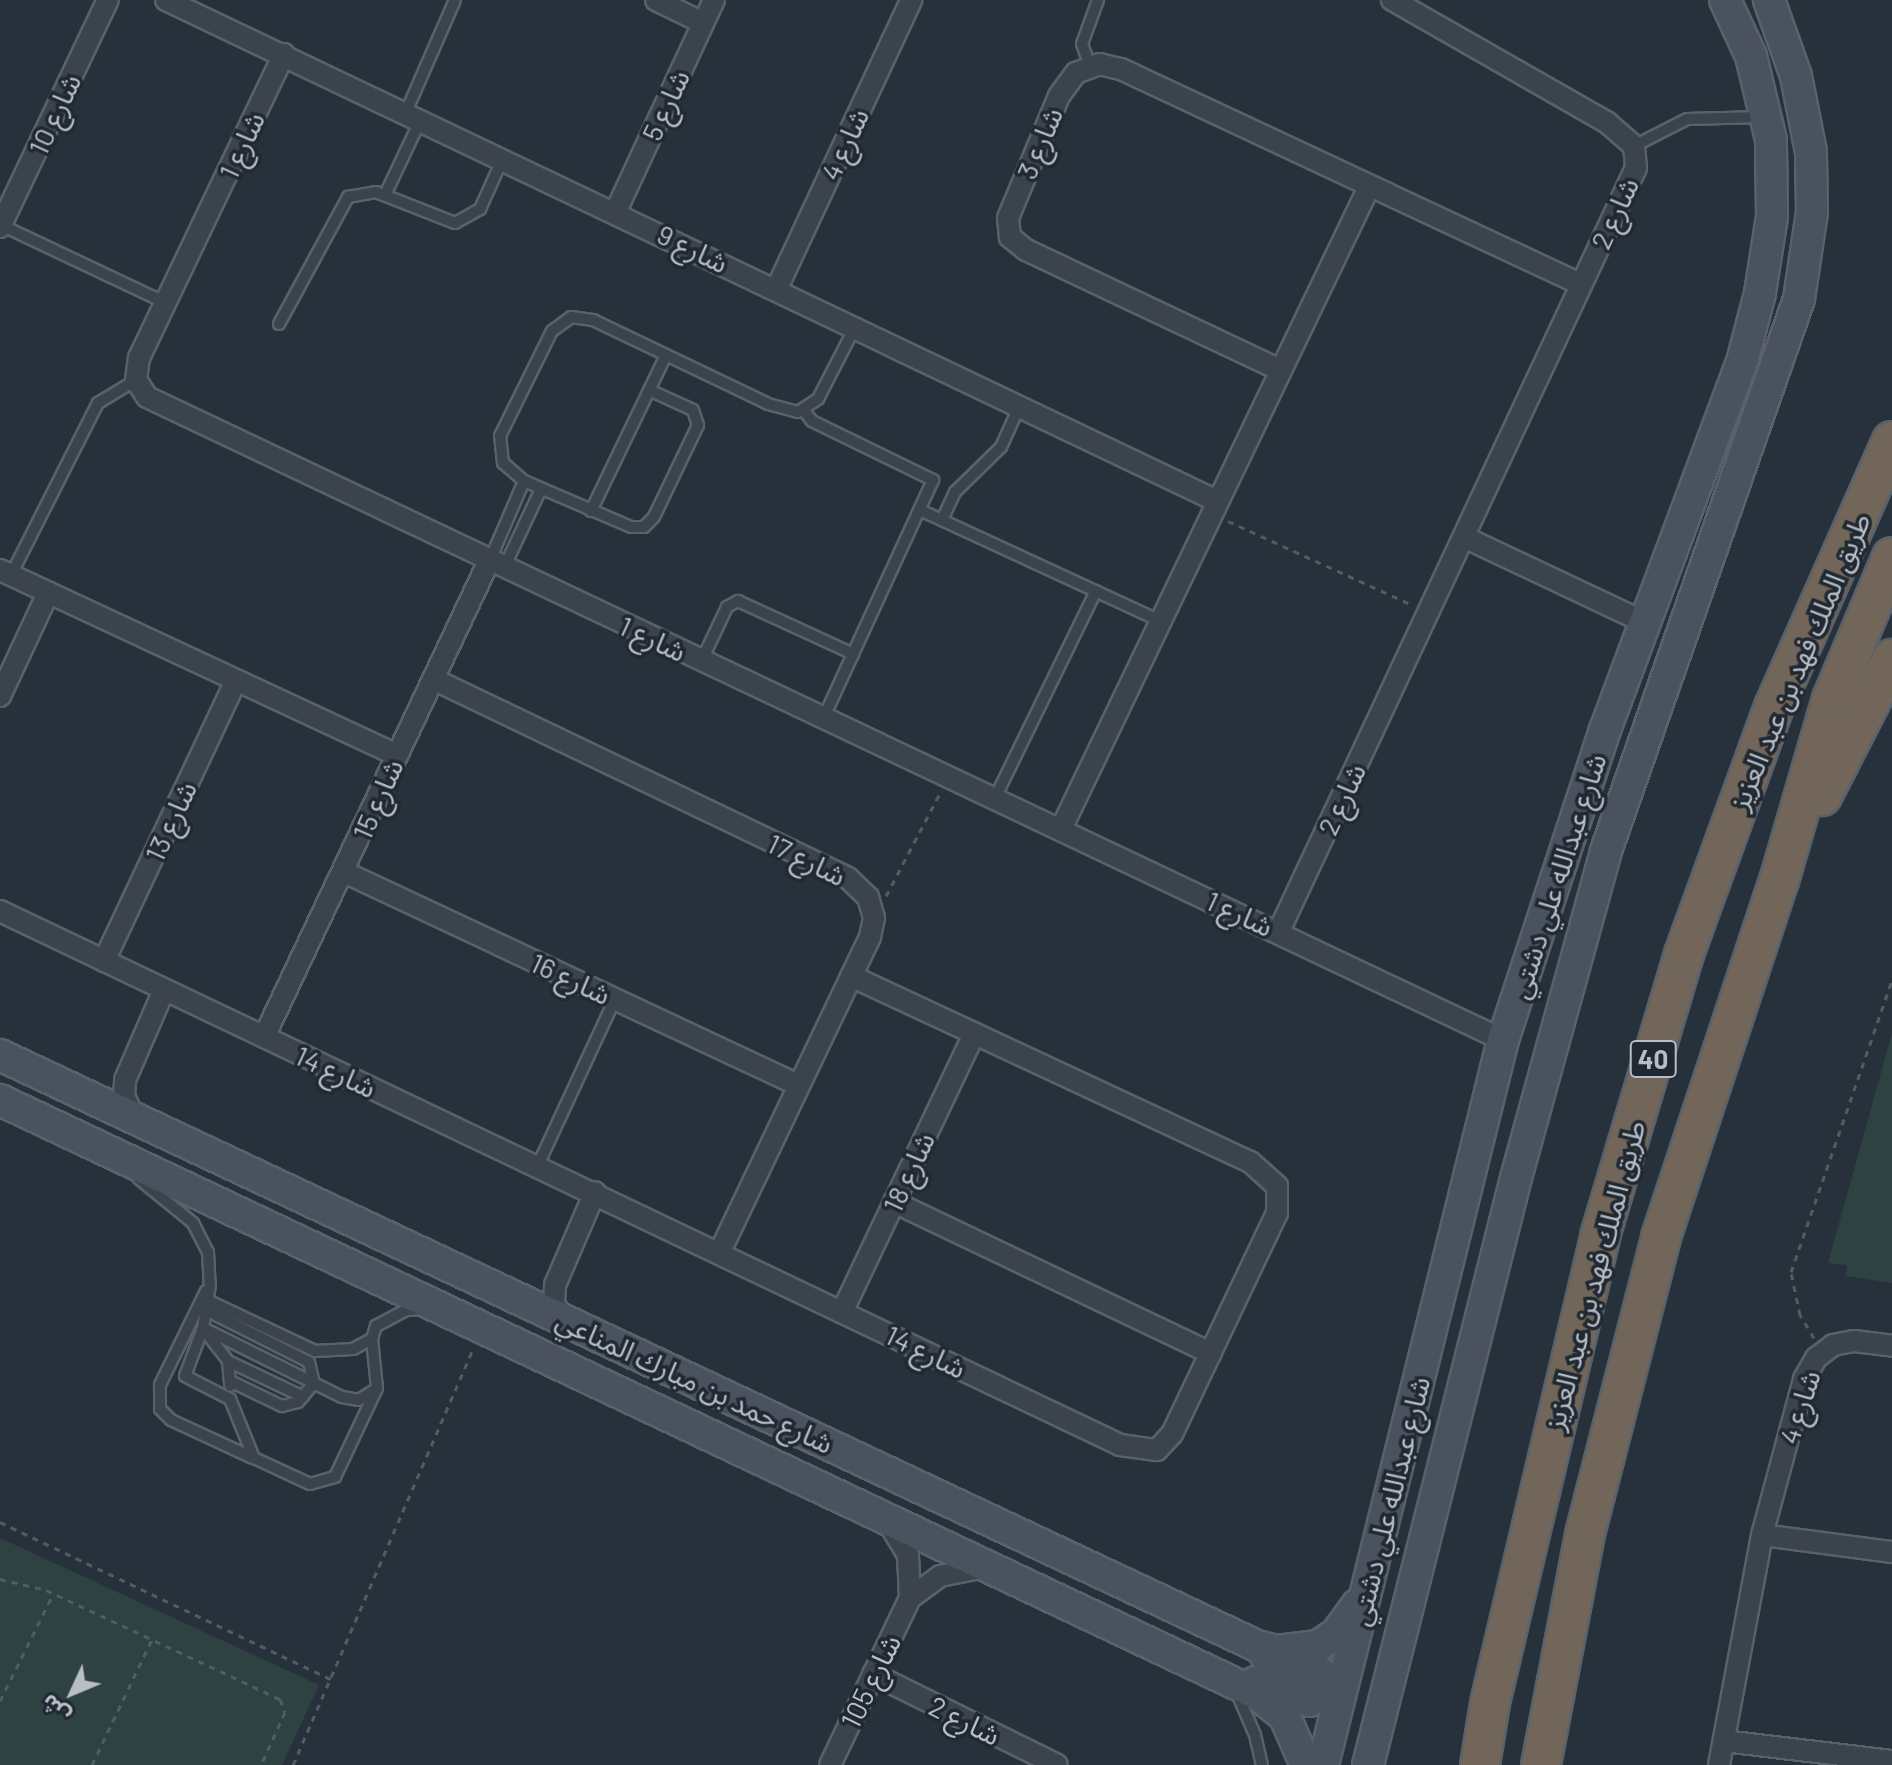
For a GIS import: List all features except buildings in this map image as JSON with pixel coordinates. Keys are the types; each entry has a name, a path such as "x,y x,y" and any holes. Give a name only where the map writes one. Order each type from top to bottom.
{"highway":[{"name":"طريق الملك فهد بن عبد العزيز","path":"1480,1765 1493,1688 1600,1236 1684,954 1774,707 1892,441"},
{"name":"طريق الملك فهد بن عبد العزيز","path":"1541,1765 1585,1534 1661,1237 1779,881 1832,699 1892,557"},
{"path":"1779,881 1892,659"}],"main road":[{"name":"شارع عبدالله علي دشتي","path":"1323,1765 1503,1040 1644,622 1750,336 1770,240 1773,160 1767,117 1751,56 1725,0"},
{"name":"شارع عبدالله علي دشتي","path":"1368,1765 1555,1032 1624,792 1774,379 1799,299 1809,239 1813,181 1807,123 1769,0"},
{"path":"1677,647 1683,582 1743,415 1735,405 1724,406"},
{"path":"1555,1032 1558,958 1597,831 1588,816 1575,820"},
{"name":"شارع حمد بن مبارك المناعي","path":"0,1055 1234,1636 1277,1651 1318,1646 1344,1626 1370,1582"},
{"name":"شارع حمد بن مبارك المناعي","path":"0,1100 1230,1681 1266,1700 1285,1717 1306,1765"},
{"path":"1475,1158 1474,1207 1456,1286 1470,1300 1488,1290"},
{"path":"1427,1526 1427,1469 1458,1353 1445,1338 1428,1347"},
{"path":"1230,1681 1271,1683 1309,1701 1324,1696 1329,1687 1320,1673 1280,1665 1234,1636"}],"street":[{"name":"شارع 10","path":"1,226 108,0"},
{"name":"شارع 9","path":"166,0 1020,405 1214,507"},
{"path":"656,0 703,23"},
{"name":"شارع 5","path":"616,211 714,0"},
{"name":"شارع 4","path":"777,288 911,0"},
{"name":"شارع 2","path":"1279,931 1580,284 1635,174 1634,146 1608,123 1392,0"},
{"name":"شارع 1","path":"284,54 139,358 136,380 141,392 164,408 1279,931 1503,1040"},
{"path":"1090,66 1121,69 1580,284"},
{"name":"شارع 3","path":"1090,66 1070,78 1059,96 1008,218 1010,237 1026,250 1280,370"},
{"path":"1061,829 1369,187"},
{"path":"1464,537 1644,622"},
{"name":"شارع 15","path":"264,1037 433,679 497,564"},
{"path":"6,573 397,755"},
{"path":"0,696 48,593"},
{"name":"شارع 17","path":"433,679 848,878 864,891 873,911 870,937 720,1251"},
{"name":"شارع 13","path":"104,961 235,682"},
{"name":"شارع 16","path":"344,872 798,1085"},
{"name":"شارع 14","path":"0,911 720,1251 1120,1445 1144,1452 1168,1441 1279,1210 1277,1186 1250,1162 851,976"},
{"path":"133,1116 124,1096 125,1080 164,990"},
{"name":"شارع 18","path":"843,1310 974,1034"},
{"path":"91,1098 106,1095 125,1080"},
{"path":"566,1320 554,1305 555,1285 595,1192"},
{"path":"894,1202 1211,1353"},
{"path":"518,1299 538,1296 555,1285"},
{"name":"شارع 4","path":"1724,1741 1762,1535 1804,1379 1824,1351 1843,1342 1892,1346"},
{"name":"شارع 105","path":"830,1765 910,1598 908,1555 885,1519"},
{"path":"1762,1535 1892,1552"},
{"path":"910,1598 951,1572 987,1567"},
{"name":"شارع 2","path":"873,1674 1057,1765"},
{"path":"1719,1765 1724,1741 1892,1761"}],"lane":[{"path":"385,195 455,0"},
{"path":"1090,66 1082,44 1098,0"},
{"path":"1634,146 1687,119 1767,117"},
{"path":"279,324 341,203 357,192 385,195 446,222 465,220 480,209 503,158"},
{"path":"1,226 166,303"},
{"path":"649,390 689,407 698,419 654,517 637,528 524,481 503,463 500,436 561,322 582,317 781,409 804,411 812,421 931,476 920,510 824,717"},
{"path":"804,411 824,389 856,326"},
{"path":"591,511 666,355"},
{"path":"6,573 98,403 136,380"},
{"path":"942,520 955,492 1001,447 1020,405"},
{"path":"497,564 524,481"},
{"path":"497,564 541,489"},
{"path":"920,510 1160,621"},
{"path":"995,798 1096,591"},
{"path":"702,660 727,607 738,601 853,654"},
{"path":"538,1165 615,999"},
{"path":"60,1129 135,1175 193,1223 208,1252 210,1285 203,1328 185,1376 230,1399"},
{"path":"210,1285 160,1385 160,1409 171,1420 310,1484 323,1484 335,1477 377,1388 372,1339 376,1326 406,1310 426,1309 482,1327"},
{"path":"206,1305 315,1351 353,1349 372,1339"},
{"path":"206,1305 309,1362"},
{"path":"203,1328 228,1361 303,1397"},
{"path":"203,1328 314,1383 359,1400 377,1388"},
{"path":"314,1383 309,1362 315,1351"},
{"path":"228,1361 230,1399 254,1458"},
{"path":"230,1381 282,1406 303,1397 314,1383"},
{"path":"1230,1681 1255,1735 1262,1765"}],"path":[{"path":"1214,507 1428,612"},
{"path":"873,911 894,887 949,776"},
{"path":"1824,1351 1800,1315 1791,1272 1892,980"},
{"path":"293,1765 333,1680 482,1327"},
{"path":"0,1522 333,1680"},
{"path":"0,1579 54,1593 282,1701 284,1715 261,1765"},
{"path":"0,1701 54,1593"},
{"path":"92,1765 152,1639"}],"shaded area":[{"path":"1892,1033 1892,1283 1846,1276 1847,1265 1828,1263"},
{"path":"0,1538 319,1685 282,1765 0,1765"}]}
